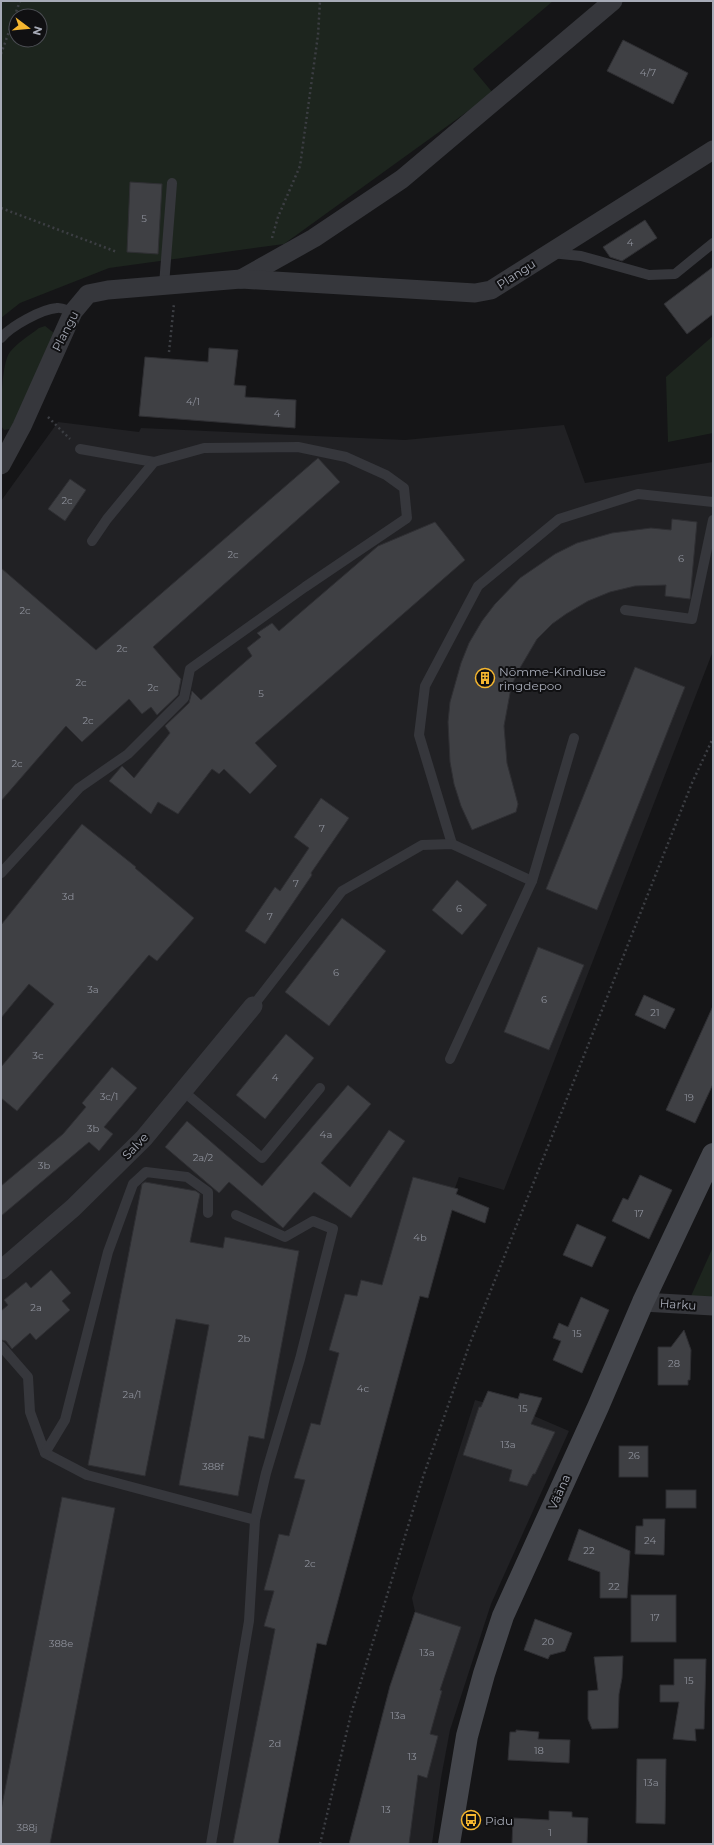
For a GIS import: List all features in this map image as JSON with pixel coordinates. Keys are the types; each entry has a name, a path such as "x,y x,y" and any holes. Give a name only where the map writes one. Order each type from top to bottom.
{"street":[{"name":"Plangu","path":"241,279 314,238 402,179 613,1"},
{"name":"Plangu","path":"1,465 22,426 73,312 88,294 108,290 241,279 476,293 491,290 713,150"},
{"name":"Salve","path":"1,1270 73,1208 144,1138 253,1006"},
{"name":"Vääna","path":"448,1844 467,1736 484,1674 503,1616 598,1408 643,1302 713,1154"},
{"name":"Harku","path":"643,1302 713,1306"}],"lane":[{"path":"170,285 172,183"},
{"path":"549,253 581,256 648,275 676,274 713,243"},
{"path":"1,338 5,333 33,316 58,307 73,312"},
{"path":"1,872 79,788 128,754 184,698 190,670 305,587 407,518 404,488 386,474 346,457 298,446 204,448 154,462 80,449"},
{"path":"92,541 107,519 154,462"},
{"path":"452,844 419,735 425,686 478,586 558,519 638,494 713,502"},
{"path":"625,610 692,619 713,520"},
{"path":"450,1059 532,881 574,738"},
{"path":"253,1006 342,891 422,845 452,844 532,881"},
{"path":"183,1091 262,1158 320,1088"},
{"path":"45,1453 65,1420 108,1252 133,1184 146,1172 187,1177 208,1192 208,1213"},
{"path":"211,1844 249,1621 255,1520 266,1473 300,1359 334,1229 313,1221 285,1237 236,1215"},
{"path":"1,1346 28,1377 30,1412 45,1453 87,1475 255,1520"}],"path":[{"path":"1,54 20,1"},
{"path":"262,267 278,217 300,166 318,35 320,1"},
{"path":"1,208 117,252"},
{"path":"169,352 170,285"},
{"path":"32,403 57,424 80,449"},
{"path":"320,1844 351,1714 423,1478 465,1358 692,783 713,738"}],"shaded area":[{"path":"1,1 553,1 473,69 493,93 284,244 109,268 20,303 1,318"},
{"path":"45,326 54,333 38,377 10,429 4,430 1,426 1,399 3,376 7,358 10,352 20,342 39,328"},
{"path":"713,336 713,433 668,442 666,377"},
{"path":"58,422 139,432 141,428 405,440 564,425 585,483 713,462 713,651 504,1190 459,1177 455,1188 458,1189 428,1298 420,1296 325,1645 316,1643 278,1844 1,1844 1,501"},
{"path":"713,1247 713,1306 687,1305"},
{"path":"475,1400 534,1416 569,1431 491,1604 450,1730 441,1778 432,1844 350,1844 390,1686 415,1612 412,1598"}],"building":[{"path":"623,40 688,73 673,104 607,71"},
{"path":"130,182 162,184 158,254 127,252"},
{"path":"645,220 657,238 622,261 610,257 603,247"},
{"path":"713,267 713,314 687,334 664,304"},
{"path":"209,348 238,350 234,385 246,386 245,397 296,400 295,428 139,416 145,357 208,362"},
{"path":"318,458 340,482 153,647 181,679 178,695 157,715 151,707 142,714 129,699 82,742 66,726 1,801 1,568 96,650"},
{"path":"70,479 86,490 65,521 48,509"},
{"name":"Nõmme-Kindluse ringdepoo","path":"672,519 697,522 690,599 665,596 666,585 635,586 610,592 588,601 566,614 552,624 537,639 517,673 511,688 504,726 507,763 518,804 516,812 472,830 461,806 454,784 450,762 448,722 450,702 461,663 469,643 482,621 495,604 520,578 555,554 577,543 612,533 651,528 671,530"},
{"path":"435,522 465,560 255,743 277,766 250,794 224,769 219,774 212,769 178,814 158,802 151,814 109,781 122,766 134,778 170,733 165,726 189,703 192,691 201,700 252,656 247,648 261,637 257,633 272,623 279,631 378,546"},
{"path":"635,667 685,687 597,910 546,889"},
{"path":"321,798 349,818 265,944 245,931 275,887 280,891 309,848 294,837"},
{"path":"82,824 136,867 135,868 194,918 157,961 149,955 17,1111 1,1098 1,1067 54,1004 29,984 1,1018 1,925"},
{"path":"457,880 487,905 462,935 432,910"},
{"path":"342,918 386,951 329,1026 285,992"},
{"path":"538,947 584,965 549,1050 504,1032"},
{"path":"644,995 675,1009 665,1029 635,1015"},
{"path":"713,1006 713,1084 695,1123 666,1110"},
{"path":"286,1034 314,1058 265,1119 236,1095"},
{"path":"112,1067 137,1088 104,1127 113,1134 99,1151 89,1142 1,1216 1,1186 63,1134 86,1107 82,1103"},
{"path":"348,1085 371,1104 321,1163 350,1187 389,1130 405,1141 351,1218 314,1192 283,1228 229,1182 219,1193 165,1147 187,1121 262,1186"},
{"path":"640,1175 672,1190 649,1239 612,1221 623,1198 628,1200"},
{"path":"413,1177 458,1189 456,1194 489,1208 485,1223 452,1210 428,1298 420,1296 326,1645 317,1643 278,1844 233,1844 275,1629 264,1626 274,1591 264,1590 279,1534 289,1536 305,1480 294,1478 311,1423 320,1425 339,1353 329,1350 345,1294 357,1296 361,1280 382,1285"},
{"path":"145,1182 196,1191 200,1194 190,1242 223,1248 225,1237 299,1251 264,1439 249,1436 238,1496 179,1485 209,1325 176,1319 145,1476 88,1465 142,1184"},
{"path":"577,1224 606,1237 592,1267 563,1255"},
{"path":"51,1270 71,1293 62,1301 70,1310 36,1340 30,1333 12,1349 6,1341 1,1340 1,1311 8,1305 4,1300 26,1282 31,1288"},
{"path":"581,1297 609,1310 582,1373 553,1360 561,1341 553,1338 559,1323 568,1327"},
{"path":"684,1330 691,1350 690,1380 688,1380 688,1385 658,1385 658,1347 671,1347"},
{"path":"488,1391 518,1399 520,1393 542,1398 531,1424 555,1432 535,1474 533,1474 527,1486 509,1481 512,1470 463,1455 479,1407 481,1407"},
{"path":"619,1446 648,1446 648,1477 619,1477"},
{"path":"666,1490 696,1490 696,1508 666,1508"},
{"path":"62,1497 115,1508 50,1844 1,1844 1,1810"},
{"path":"643,1519 665,1519 664,1555 635,1554 636,1526 643,1526"},
{"path":"579,1529 630,1551 627,1598 600,1598 600,1572 568,1560"},
{"path":"631,1595 676,1595 676,1642 631,1642"},
{"path":"415,1612 461,1627 440,1690 442,1691 430,1734 438,1736 427,1778 418,1775 409,1844 349,1844 390,1686"},
{"path":"535,1619 572,1633 565,1651 550,1655 548,1659 524,1650"},
{"path":"623,1656 622,1678 619,1694 618,1728 592,1729 588,1719 588,1691 598,1690 594,1657"},
{"path":"674,1659 706,1659 704,1729 695,1729 696,1741 673,1739 679,1702 660,1702 660,1685 674,1685"},
{"path":"516,1730 539,1732 538,1739 570,1740 569,1763 508,1760 510,1732 516,1732"},
{"path":"637,1759 666,1759 665,1824 636,1823"},
{"path":"549,1811 572,1812 572,1817 588,1818 587,1844 512,1844 513,1818 549,1820"}],"place":[{"name":"Nõmme-Kindluse ringdepoo","path":"485,678"},
{"name":"Pidu","path":"471,1820"}]}
